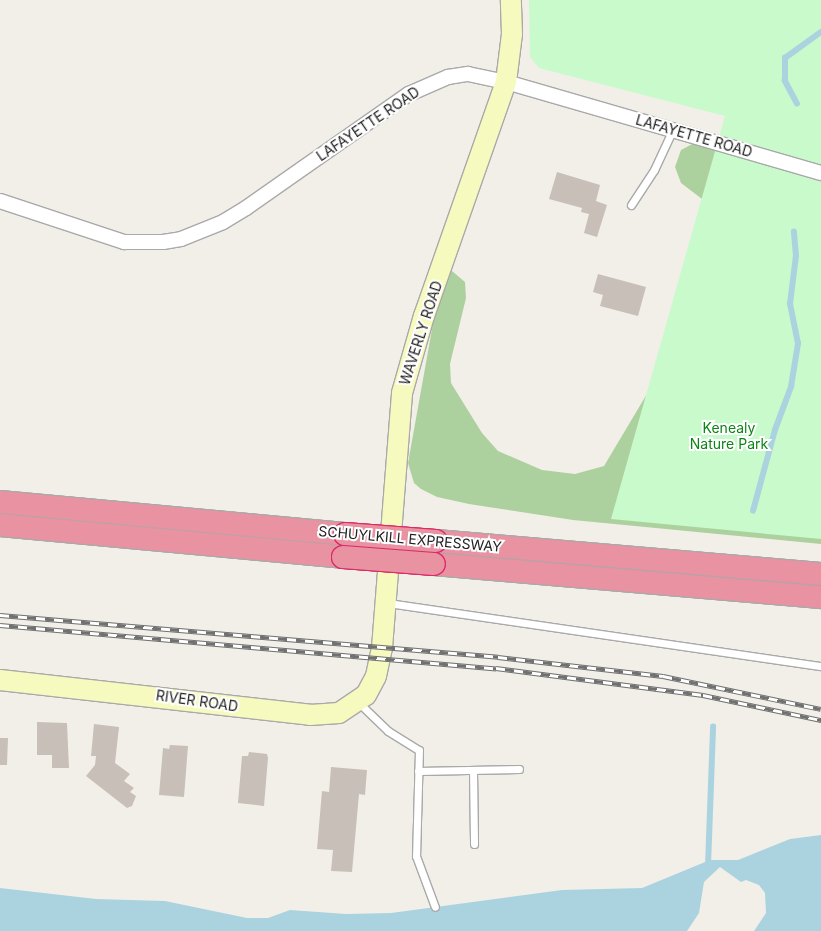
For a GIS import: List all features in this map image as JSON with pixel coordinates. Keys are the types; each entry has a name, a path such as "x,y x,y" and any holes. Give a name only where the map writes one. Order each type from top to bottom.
{"highway":[{"name":"SCHUYLKILL EXPRESSWAY","path":"0,502 345,534 821,574"},
{"name":"SCHUYLKILL EXPRESSWAY","path":"0,525 343,557 821,597"}],"street":[{"name":"WAVERLY ROAD","path":"359,703 376,676 386,602 402,393 424,316 506,82 512,34 511,0"},
{"name":"LAFAYETTE ROAD","path":"0,201 124,242 163,242 181,238 223,222 246,208 427,84 468,74 506,82 821,173"},
{"name":"RIVER ROAD","path":"0,680 310,715 339,713 359,703"}],"lane":[{"path":"631,205 654,170 673,130"},
{"path":"386,602 821,666"},
{"path":"359,703 388,731 419,750 416,856 435,907"},
{"path":"418,771 519,769"},
{"path":"473,770 474,844"}],"green space":[{"name":"Kenealy Nature Park","path":"529,0 821,0 821,539 611,519 725,116 539,68 530,57"},
{"name":"Kenealy Nature Park","path":"696,142 821,182 821,544 573,520 469,504 437,497 421,489 414,483 408,463 439,290 448,272 452,271 465,282 466,298 450,364 451,383 482,433 498,451 542,470 575,474 604,466 663,367 706,202 681,183 675,167 681,150"}],"water":[{"path":"821,835 821,931 754,931 766,913 765,893 759,885 746,880 741,882 720,867 704,882 699,913 687,931 0,931 0,888 96,899 165,901 247,918 268,918 290,910 346,914 391,913 562,890 642,888 710,860 738,860 790,839"}],"building":[{"path":"557,172 600,185 596,201 607,205 597,237 584,233 589,214 581,212 582,208 549,199"},
{"path":"598,274 646,287 638,316 600,306 603,295 593,292"},
{"path":"37,722 67,723 69,768 52,768 52,755 37,755"},
{"path":"94,724 119,727 115,763 130,774 124,781 134,788 130,792 136,796 132,806 127,808 86,776 95,765 96,756 91,756"},
{"path":"0,738 8,738 7,765 0,765"},
{"path":"170,745 188,746 184,797 159,795 163,748 169,749"},
{"path":"249,752 267,754 268,758 264,806 238,803 242,756 248,756"},
{"path":"331,767 367,770 365,795 359,794 352,872 331,871 333,850 317,849 322,791 329,792"}],"waterway":[{"path":"797,104 785,81 785,58 821,32"},
{"path":"753,511 775,430 791,387 798,344 790,304 796,256 794,232"},
{"path":"708,866 713,727"}],"railway":[{"path":"0,615 498,657 663,676 821,709"},
{"path":"0,625 496,668 703,695 821,720"}]}
